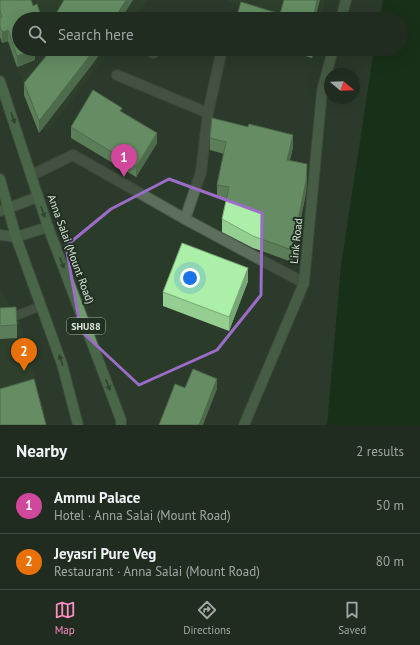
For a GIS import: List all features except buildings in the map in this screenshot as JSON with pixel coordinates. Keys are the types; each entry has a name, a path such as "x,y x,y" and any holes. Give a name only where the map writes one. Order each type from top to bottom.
{"main road":[{"name":"Anna Salai (Mount Road)","path":"0,81 48,227 102,368 122,425"},
{"name":"SHU88","path":"0,179 5,210 62,364 78,425"}],"street":[{"path":"343,12 346,0"},
{"path":"185,220 201,172 208,112 220,56"},
{"name":"Link Road","path":"244,425 304,283 322,91 331,56"},
{"path":"117,75 208,112"},
{"path":"32,175 73,155 185,220 304,283"},
{"path":"5,210 38,198"},
{"path":"0,235 16,237 48,227"}],"lane":[{"path":"0,316 18,315 41,306"}],"highlighted area":[{"path":"169,179 262,213 261,295 217,350 139,385 81,331 66,246 111,209"}],"shaded area":[{"path":"0,0 148,0 139,12 12,12 12,56 106,56 46,133 0,29"},
{"path":"227,0 325,0 322,12 255,12"},
{"path":"383,0 420,0 420,425 327,425 341,265 373,56 408,56 408,12 381,12"},
{"path":"0,292 19,320 48,425 0,425"}],"place":[{"name":"Ammu Palace","path":"124,177"},
{"name":"Jeyasri Pure Veg","path":"24,371"}]}
